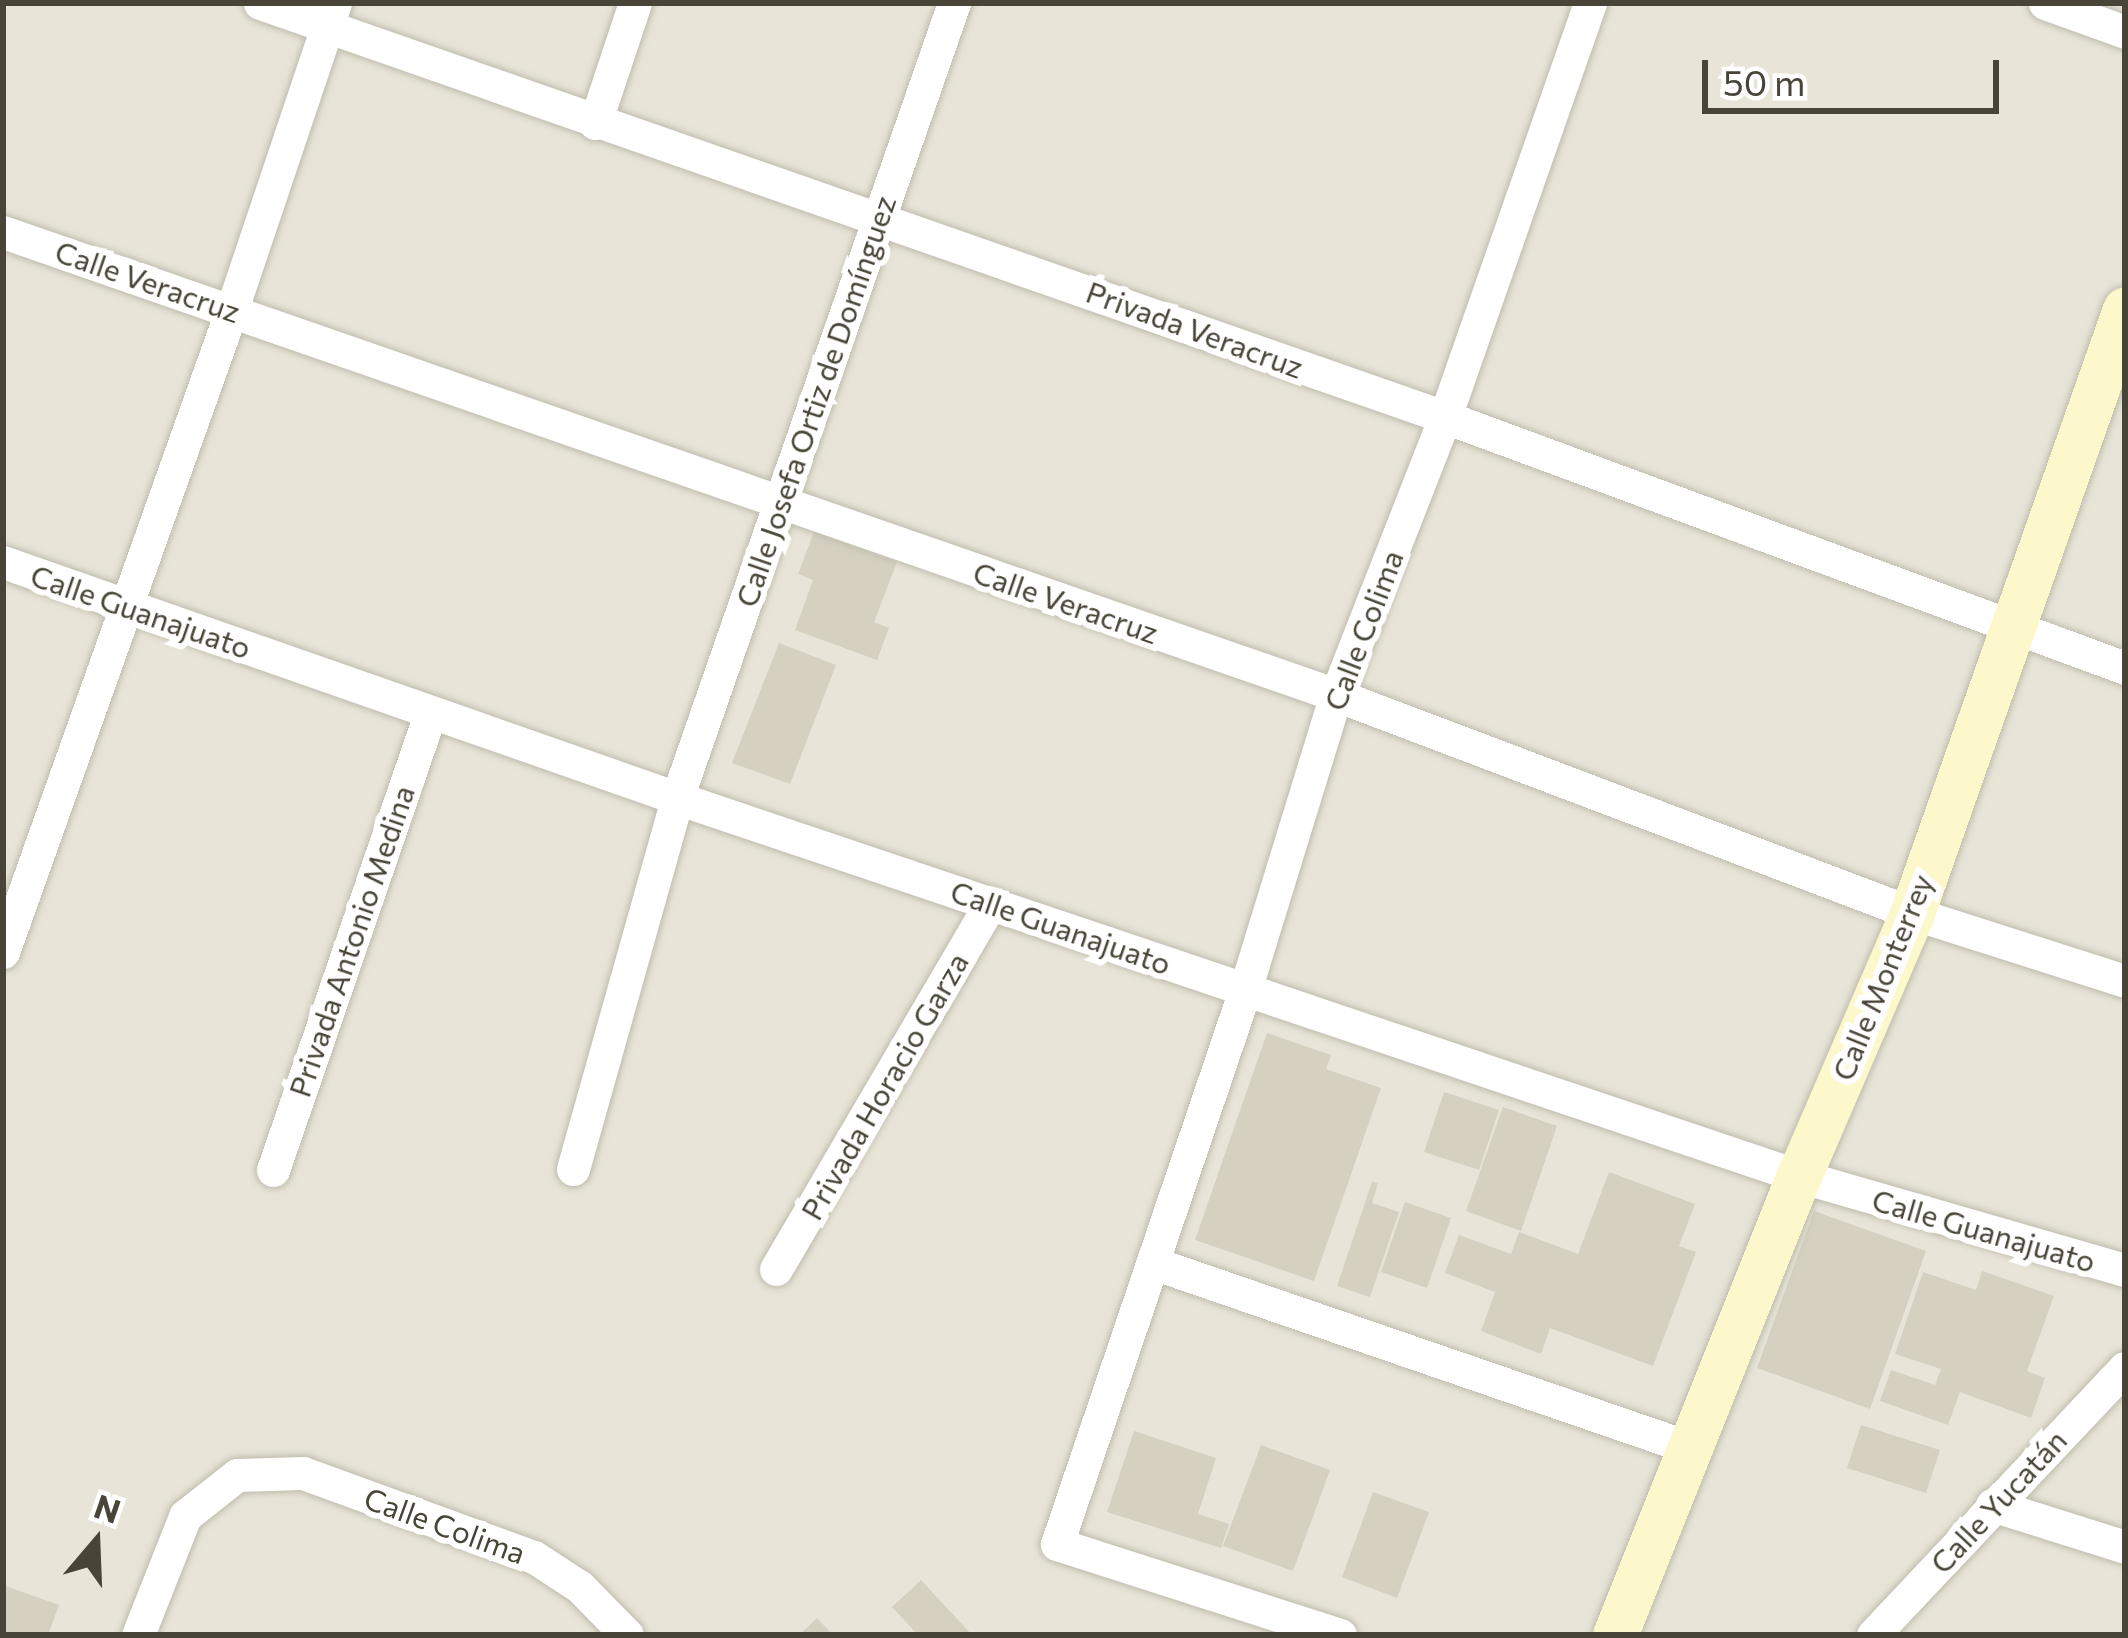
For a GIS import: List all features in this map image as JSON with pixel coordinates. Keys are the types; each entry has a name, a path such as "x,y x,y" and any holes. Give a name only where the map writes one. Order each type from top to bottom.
{"street":[{"name":"Privada Veracruz","path":"260,3 331,15 595,123 879,217 1445,417 2125,668"},
{"path":"595,123 635,3"},
{"name":"Calle Josefa Ortiz de Domínguez","path":"573,1169 676,798 954,3"},
{"name":"Calle Colima","path":"1340,1635 1057,1544 1246,990 1336,695 1445,417 1590,3"},
{"path":"2045,3 2125,32"},
{"path":"3,952 232,309 331,15"},
{"name":"Calle Veracruz","path":"3,232 1336,695 1912,913 2125,981"},
{"name":"Calle Monterrey","path":"1615,1635 1799,1176 1912,913 2125,309"},
{"name":"Calle Guanajuato","path":"3,562 676,798 1799,1176 2125,1270"},
{"name":"Privada Antonio Medina","path":"272,1170 430,712"},
{"name":"Privada Horacio Garza","path":"776,1269 991,903"},
{"path":"1153,1263 1688,1447"},
{"name":"Calle Yucatán","path":"1873,1635 2125,1368"},
{"name":"Calle Colima","path":"138,1635 185,1516 237,1475 303,1473 535,1557 580,1587 627,1635"},
{"path":"1992,1505 2125,1547"}],"shaded area":[{"path":"3,3 2125,3 2125,1635 3,1635"}],"building":[{"path":"814,532 897,562 874,622 889,628 877,660 795,630 813,580 798,574"},
{"path":"779,643 836,665 790,784 732,763"},
{"path":"1267,1033 1331,1055 1326,1069 1381,1088 1314,1281 1195,1240"},
{"path":"1444,1092 1499,1110 1479,1170 1424,1152"},
{"path":"1503,1107 1557,1126 1521,1231 1466,1211"},
{"path":"1609,1172 1695,1204 1679,1246 1696,1252 1653,1366 1550,1328 1541,1354 1481,1331 1495,1292 1445,1273 1459,1235 1511,1254 1519,1232 1578,1254"},
{"path":"1372,1182 1378,1183 1372,1203 1399,1212 1370,1297 1337,1286"},
{"path":"1405,1202 1451,1218 1427,1288 1381,1272"},
{"path":"1814,1211 1926,1251 1870,1409 1757,1368"},
{"path":"1982,1271 2054,1296 2027,1371 2045,1378 2031,1418 1960,1392 1948,1425 1880,1401 1891,1370 1935,1385 1941,1369 1895,1354 1923,1272 1976,1290"},
{"path":"1861,1425 1940,1450 1926,1493 1847,1468"},
{"path":"1134,1431 1216,1458 1198,1514 1229,1524 1221,1548 1107,1512"},
{"path":"1261,1445 1330,1470 1293,1571 1223,1546"},
{"path":"1373,1492 1429,1512 1397,1598 1342,1577"},
{"path":"921,1580 972,1635 918,1635 892,1607"},
{"path":"3,1585 59,1605 48,1635 3,1635"},
{"path":"817,1618 833,1635 799,1635"}]}
